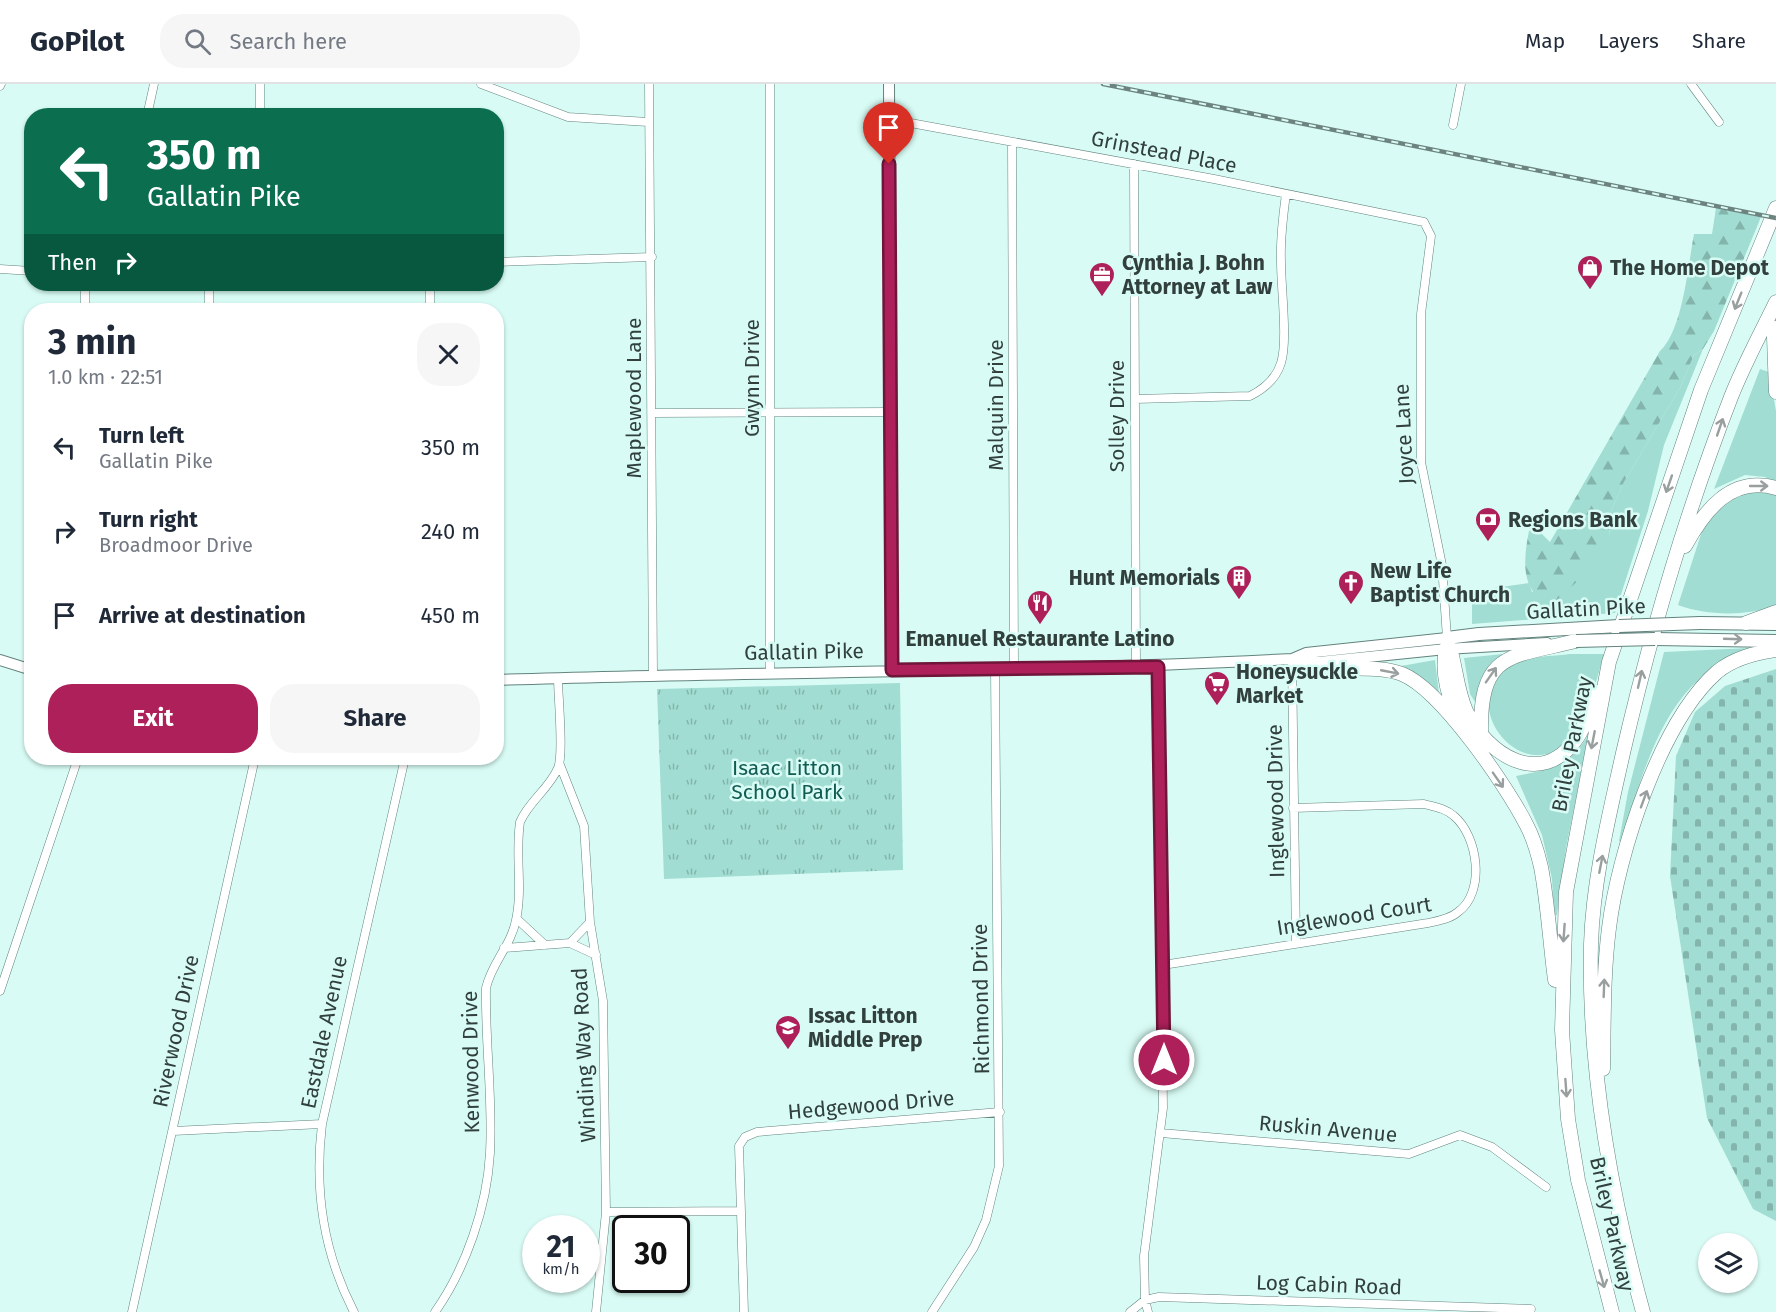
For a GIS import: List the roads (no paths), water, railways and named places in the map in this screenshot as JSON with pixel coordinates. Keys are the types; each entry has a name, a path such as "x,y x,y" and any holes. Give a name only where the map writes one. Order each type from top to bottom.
{"highway":[{"name":"Briley Parkway","path":"1611,1312 1578,1180 1569,1119 1562,1030 1566,892 1609,662 1701,390 1776,208"},
{"name":"Briley Parkway","path":"1643,1312 1627,1255 1602,1131 1593,1047 1591,945 1594,898 1613,797 1645,658 1673,562 1732,395 1776,302"},
{"path":"1776,328 1774,337 1776,392"},
{"path":"1673,562 1708,508 1719,498 1743,487 1756,485 1776,488"},
{"path":"1746,624 1776,612"},
{"path":"1481,731 1482,692 1486,679 1498,666 1514,657 1576,634"},
{"path":"1448,645 1461,698 1468,714 1496,751 1516,762 1541,764 1562,755 1578,738 1609,662"},
{"path":"1448,645 1443,667 1447,688 1464,732"},
{"path":"1602,1131 1604,985 1609,926 1621,870 1660,751 1692,700 1718,672 1734,661 1776,650"},
{"path":"1312,663 1328,669 1379,669 1399,673 1417,681 1464,732 1516,806 1527,826 1540,865 1562,1030"}],"main road":[{"path":"889,84 892,670"},
{"name":"Gallatin Pike","path":"1292,660 1306,653 1448,645 1700,623 1776,624"},
{"name":"Gallatin Pike","path":"1576,634 1776,641"},
{"name":"Gallatin Pike","path":"504,680 892,670 1158,667 1292,660 1312,663 1448,645"},
{"path":"0,660 24,668"}],"street":[{"path":"149,108 154,84"},
{"path":"260,84 260,108"},
{"path":"481,84 568,117 648,122"},
{"name":"Maplewood Lane","path":"649,84 653,413 652,675"},
{"name":"Gwynn Drive","path":"770,84 770,673"},
{"path":"1453,125 1461,84"},
{"path":"1691,84 1719,122"},
{"name":"Grinstead Place","path":"889,119 1286,194 1424,222 1429,228"},
{"name":"Malquin Drive","path":"1012,142 1014,669"},
{"name":"Solley Drive","path":"1134,164 1136,667"},
{"path":"1135,399 1250,396 1263,390 1272,380 1281,363 1283,347 1280,259 1286,194"},
{"name":"Joyce Lane","path":"1429,228 1431,236 1421,315 1421,462 1442,564 1448,645"},
{"path":"504,262 651,257"},
{"path":"0,269 24,270"},
{"path":"653,413 890,412"},
{"name":"Inglewood Drive","path":"1292,660 1296,943"},
{"path":"1148,1312 1145,1300 1144,1256 1164,1108 1158,667"},
{"name":"Richmond Drive","path":"932,1312 974,1247 986,1220 999,1166 995,669"},
{"path":"558,678 560,765"},
{"path":"0,991 76,765"},
{"name":"Riverwood Drive","path":"132,1312 253,765"},
{"name":"Eastdale Avenue","path":"354,1312 331,1257 319,1202 318,1158 322,1124 403,765"},
{"name":"Kenwood Drive","path":"435,1312 467,1249 487,1185 490,1124 486,988 490,970 512,936 517,919 520,822 525,810 552,780 560,765"},
{"name":"Winding Way Road","path":"560,765 584,826 590,922 603,1001 606,1212 596,1312"},
{"name":"Inglewood Court","path":"1163,964 1445,919 1459,912 1468,900 1475,883 1470,838 1453,815 1441,808 1424,804 1293,808"},
{"path":"517,919 545,945"},
{"path":"570,943 590,922"},
{"path":"504,948 570,943 596,955"},
{"name":"Hedgewood Drive","path":"741,1211 739,1146 745,1137 758,1132 1000,1112"},
{"path":"173,1131 322,1124"},
{"name":"Ruskin Avenue","path":"1161,1133 1408,1154 1460,1136 1492,1147 1546,1187"},
{"path":"606,1212 741,1211 744,1312"},
{"name":"Log Cabin Road","path":"1145,1300 1159,1297 1532,1310"},
{"path":"1130,1312 1145,1300"}],"railway":[{"path":"1103,84 1776,218"}],"place":[{"name":"The Home Depot","path":"1590,291"},
{"name":"Cynthia J. Bohn Attorney at Law","path":"1102,298"},
{"name":"Regions Bank","path":"1488,543"},
{"name":"Hunt Memorials","path":"1239,601"},
{"name":"New Life Baptist Church","path":"1351,606"},
{"name":"Emanuel Restaurante Latino","path":"1040,626"},
{"name":"Honeysuckle Market","path":"1217,707"},
{"name":"Issac Litton Middle Prep","path":"788,1051"}],"park label":[{"name":"Isaac Litton School Park","path":"787,780"}]}
